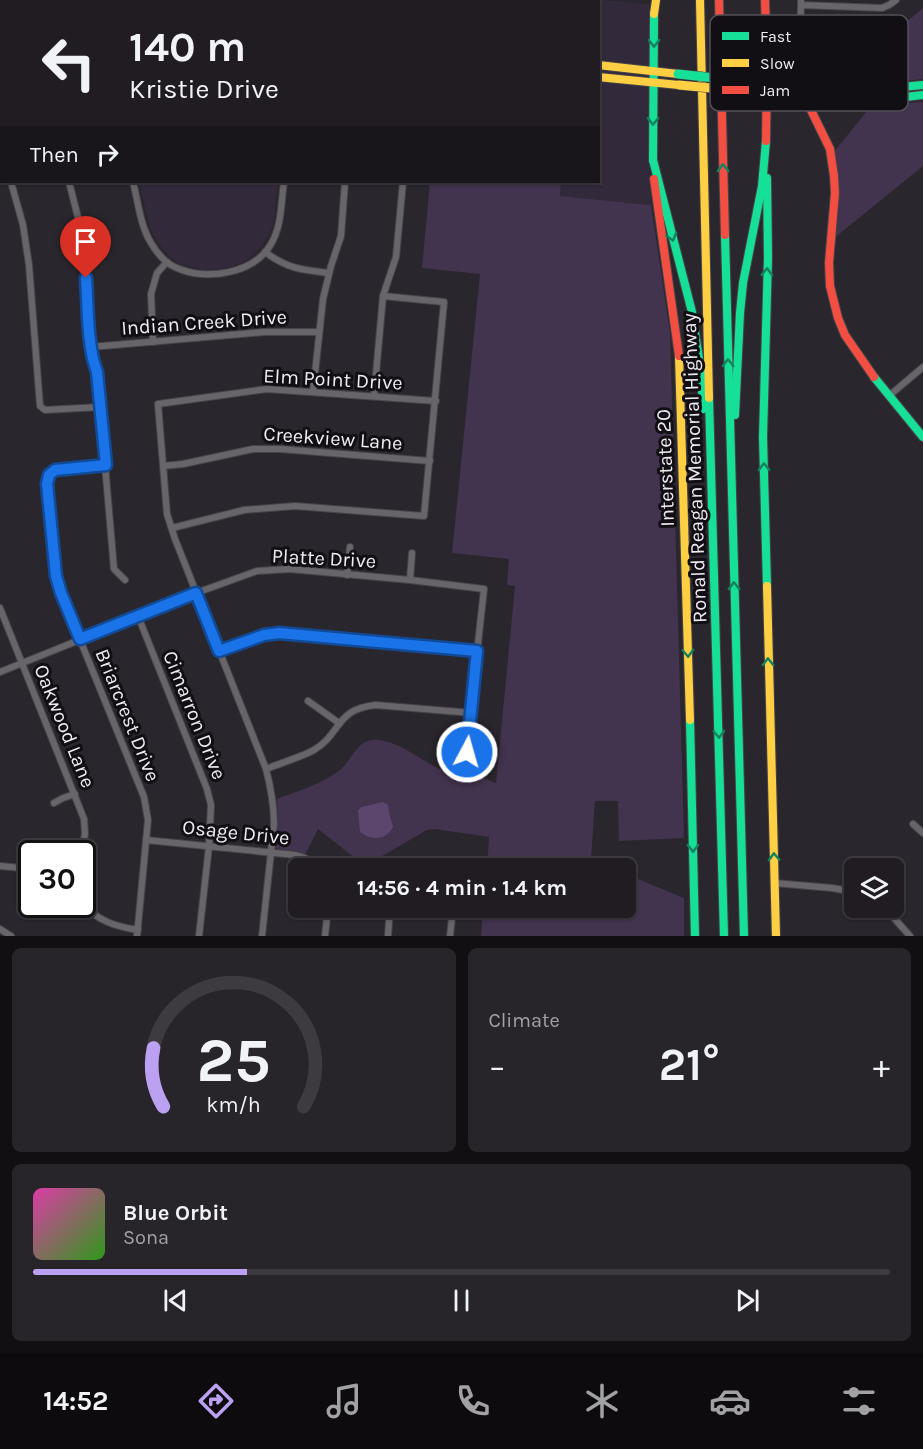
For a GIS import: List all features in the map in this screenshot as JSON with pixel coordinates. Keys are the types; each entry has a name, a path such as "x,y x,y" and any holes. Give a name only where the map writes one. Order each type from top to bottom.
{"main road":[{"name":"Interstate 20","path":"655,0 653,72 655,192 680,370 695,936"},
{"name":"Ronald Reagan Memorial Highway","path":"700,0 724,936"},
{"name":"Ronald Reagan Memorial Highway","path":"719,0 719,15"},
{"path":"765,0 765,15"},
{"path":"600,65 653,72 679,80"},
{"path":"600,77 653,82 679,80 710,83"},
{"path":"908,86 923,85"},
{"path":"908,97 923,95"},
{"name":"Ronald Reagan Memorial Highway","path":"722,111 745,936"},
{"path":"767,111 768,258 763,437 776,936"},
{"path":"811,111 830,149 834,176 835,193 829,263 830,286 838,318 853,348 923,437"},
{"path":"732,505 740,313 762,186 766,141"},
{"path":"653,160 697,341 711,487"}],"street":[{"path":"801,3 882,8 896,0"},
{"path":"11,183 23,225 29,265 40,406 45,410 100,407"},
{"path":"69,183 83,237 91,347 97,372 114,569 125,580"},
{"path":"133,183 143,224 150,242 174,267 190,273 206,275 242,268 256,261 271,245 280,219 284,183"},
{"path":"314,392 323,298 341,236 345,183"},
{"path":"374,396 383,296 396,257 403,183"},
{"path":"265,252 291,267 329,273"},
{"path":"153,342 151,294 157,273 167,262"},
{"path":"172,528 244,510 295,506 424,516 444,302 383,296"},
{"name":"Indian Creek Drive","path":"91,347 264,332 319,332"},
{"path":"890,395 923,368"},
{"name":"Elm Point Drive","path":"163,466 158,404 267,389 436,401"},
{"name":"Creekview Lane","path":"163,466 253,449 430,460"},
{"name":"Briarcrest Drive","path":"106,465 55,470 49,475 47,484 56,576 61,593 144,797 148,820 137,933"},
{"path":"163,466 167,513 172,528 266,769 271,788 274,809 262,936"},
{"path":"347,575 350,547"},
{"path":"410,580 412,553"},
{"name":"Platte Drive","path":"0,672 196,593 257,571 290,569 484,589 477,651"},
{"name":"Oakwood Lane","path":"0,608 75,794 84,819 84,840"},
{"name":"Cimarron Drive","path":"138,616 207,789 211,805 200,936"},
{"path":"219,651 264,635 279,633 477,651 467,752 472,769"},
{"path":"308,701 339,723"},
{"path":"266,769 315,749 346,715 365,706 472,713"},
{"path":"54,803 75,794"},
{"path":"913,824 923,833"},
{"name":"Osage Drive","path":"146,840 271,852 307,858"},
{"path":"0,866 18,868"},
{"path":"774,883 844,890"},
{"path":"96,915 107,923 137,933"},
{"path":"325,936 327,918"},
{"path":"388,936 389,918"},
{"path":"450,936 452,918"},
{"path":"894,918 908,935"},
{"path":"0,929 11,936"}],"shaded area":[{"path":"600,0 652,5 648,122 651,205 560,196 561,183 600,183"},
{"path":"923,8 923,79 908,81 908,20"},
{"path":"923,102 923,166 833,239 833,153 867,111 908,111 908,103"},
{"path":"139,183 278,183 273,226 266,240 245,261 233,266 205,270 178,263 164,251 150,228"},
{"path":"430,183 561,183 560,196 651,205 670,333 684,838 619,841 618,801 595,801 591,858 488,858 489,837 435,829 427,830 379,858 355,858 318,829 305,855 277,849 274,845 278,821 277,799 310,787 333,775 365,742 374,740 394,744 442,770 474,774 496,783 515,586 507,585 509,559 452,553 480,274 422,268"},
{"path":"383,802 388,805 393,827 383,837 374,838 364,835 360,832 358,811 361,807"},
{"path":"636,878 684,898 684,936 481,936 482,918 636,918"}],"traffic: fast":[{"path":"653,160 654,14"},
{"path":"678,74 710,78"},
{"path":"908,86 923,85"},
{"path":"908,96 923,95"},
{"path":"735,415 743,283 762,186 766,141"},
{"path":"653,160 692,312 701,372 703,409"},
{"path":"767,178 768,258 763,437 767,586"},
{"path":"725,235 744,936"},
{"path":"874,377 923,437"},
{"path":"709,398 724,936"},
{"path":"690,720 695,936"}],"traffic: slow":[{"path":"654,14 656,0"},
{"path":"700,0 709,398"},
{"path":"600,65 678,74"},
{"path":"600,77 679,85"},
{"path":"679,85 710,88"},
{"path":"679,356 690,720"},
{"path":"767,586 776,936"}],"traffic: jam":[{"path":"719,0 719,15"},
{"path":"765,0 765,15"},
{"path":"722,111 725,235"},
{"path":"766,111 766,141"},
{"path":"811,111 830,149 834,176 835,193 829,263 830,286 845,335 874,377"},
{"path":"654,179 679,356"}],"route":[{"path":"86,278 91,347 97,372 106,465 55,470 49,475 47,484 56,576 80,639 196,593 219,651 264,635 279,633 477,651 467,752"}]}
